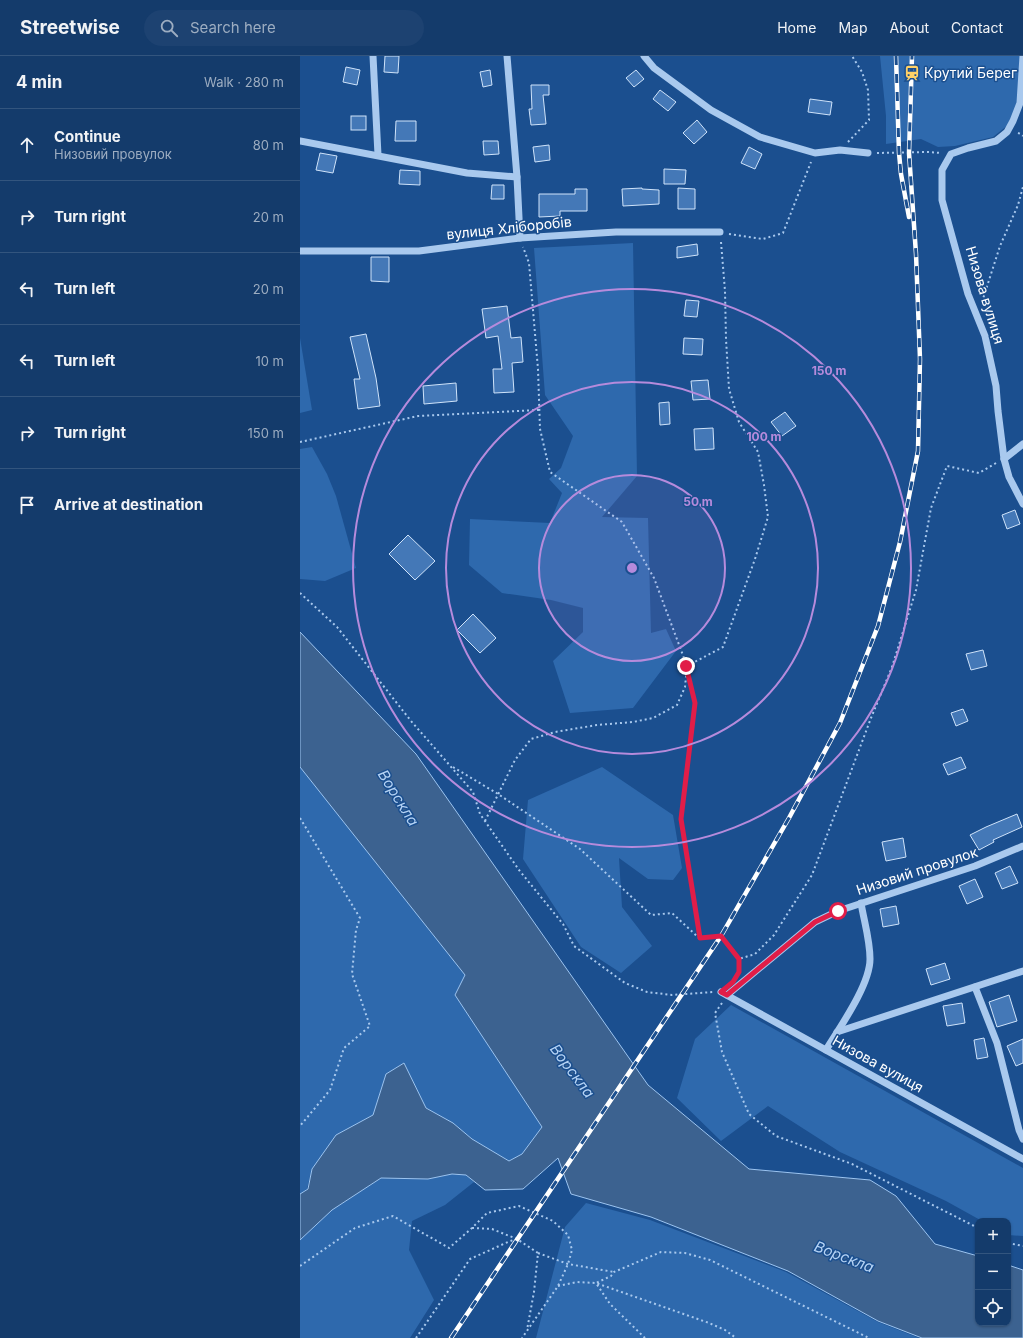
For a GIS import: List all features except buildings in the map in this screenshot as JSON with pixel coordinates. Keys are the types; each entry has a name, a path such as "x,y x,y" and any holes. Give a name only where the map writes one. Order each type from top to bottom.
{"street":[{"path":"373,56 378,155"},
{"path":"507,56 517,177 520,238"},
{"path":"644,56 654,68 711,110 760,137 815,153 840,150 868,153"},
{"name":"Низова вулиця","path":"1023,56 1020,103 1007,132 996,141 950,154 942,170 941,189 942,200 968,294 985,336 996,386 1004,459 1009,477 1023,504"},
{"path":"300,141 467,173 517,177"},
{"name":"вулиця Хліборобів","path":"300,252 419,251 520,238 616,232 720,232"},
{"path":"1004,459 1023,444"},
{"name":"Низовий провулок","path":"724,994 815,922 838,911 975,866 1023,846"},
{"path":"826,1050 860,992 869,971 870,948 861,903"},
{"name":"Низова вулиця","path":"837,1032 1023,971"},
{"path":"975,987 997,1043 1019,1130 1023,1139"},
{"name":"Низова вулиця","path":"724,994 1023,1159"}],"path":[{"path":"840,150 870,120 868,90 862,72 852,56"},
{"path":"868,153 928,152"},
{"path":"686,666 723,647 755,559 768,517 758,452 739,422 729,389 725,291 720,232 763,239 783,233 815,153"},
{"path":"977,317 1000,246 1018,205 1023,187"},
{"path":"520,238 529,263 538,369 540,429 550,472 622,522 654,578 686,666 695,703 681,819 700,938"},
{"path":"300,442 418,416 539,410"},
{"path":"739,959 755,954 774,936 812,875 892,666 916,590 931,508 947,466 979,473 1004,459"},
{"path":"300,594 338,627 411,721 473,792 480,814 519,870 563,924 574,946 625,983 647,992 672,994 724,994 715,1013 722,1052 749,1114 776,1136 852,1164 975,1226"},
{"path":"485,821 515,760 531,738 555,732 653,718 676,705 685,687 686,666"},
{"path":"450,766 498,794 580,849 651,915 672,913 700,938 721,936 739,959 739,972 736,977"},
{"path":"300,818 360,918 356,930 352,974 370,1026 344,1048 330,1090 300,1126"},
{"path":"300,1266 355,1228 392,1216 449,1248 487,1213 519,1206 553,1221 568,1235 572,1250 568,1264 558,1286 522,1338"},
{"path":"472,1228 492,1229 517,1239 538,1253 568,1264 614,1272"},
{"path":"416,1338 470,1259 517,1239"},
{"path":"1011,1244 1023,1246"},
{"path":"596,1283 611,1276 614,1272 661,1252 685,1253 710,1260 869,1338"},
{"path":"527,1331 534,1292 538,1253"},
{"path":"558,1286 577,1282 596,1283 725,1330 736,1338"},
{"path":"596,1283 610,1304 644,1338"}],"shaded area":[{"path":"880,56 1021,56 1021,93 1013,121 993,137 955,146 938,147 921,139 886,144 886,116"},
{"path":"633,243 637,476 602,517 648,518 651,633 666,629 676,651 633,708 570,713 553,661 583,632 583,608 551,600 502,593 469,565 470,519 550,523 562,493 549,479 561,468 573,436 545,395 534,248"},
{"path":"300,338 312,410 300,413"},
{"path":"312,447 327,474 336,496 356,568 325,581 300,579 300,449"},
{"path":"300,767 466,976 455,995 542,1127 522,1154 509,1161 472,1139 453,1123 426,1108 404,1063 386,1074 373,1115 336,1135 312,1169 307,1189 300,1194"},
{"path":"602,767 673,815 682,868 673,880 648,879 619,858 622,907 652,946 621,973 581,947 523,859 528,800"},
{"path":"731,1005 1023,1168 1023,1236 1011,1235 1011,1218 977,1218 946,1201 840,1152 768,1106 721,1141 677,1098 695,1039"},
{"path":"452,1174 466,1175 474,1182 445,1205 412,1221 409,1250 434,1300 410,1338 300,1338 300,1240 332,1210 381,1178 428,1179"},
{"path":"586,1203 650,1220 786,1272 878,1322 919,1338 536,1338 565,1227"}],"water":[{"name":"Ворскла","path":"300,632 416,754 648,1085 749,1169 870,1180 896,1196 935,1244 975,1255 975,1326 1011,1326 1011,1266 1023,1270 1023,1338 922,1338 878,1321 788,1271 651,1217 571,1194 558,1158 523,1189 485,1190 466,1175 452,1174 428,1179 381,1178 332,1210 300,1240 300,1194 308,1189 312,1169 336,1135 373,1115 386,1074 404,1063 426,1108 453,1123 472,1139 509,1161 522,1154 542,1127 455,995 465,975 300,767"}],"railway":[{"path":"896,56 899,153 901,174 909,217"},
{"path":"451,1338 721,936 789,818 840,723 878,626 900,542 918,451 920,359 916,254 909,153 912,56"}],"place":[{"name":"Крутий Берег","path":"912,73"}],"route":[{"path":"686,666 695,703 681,819 700,938 721,936 739,959 739,972 733,982 721,992 727,995 815,922 838,911"}]}
